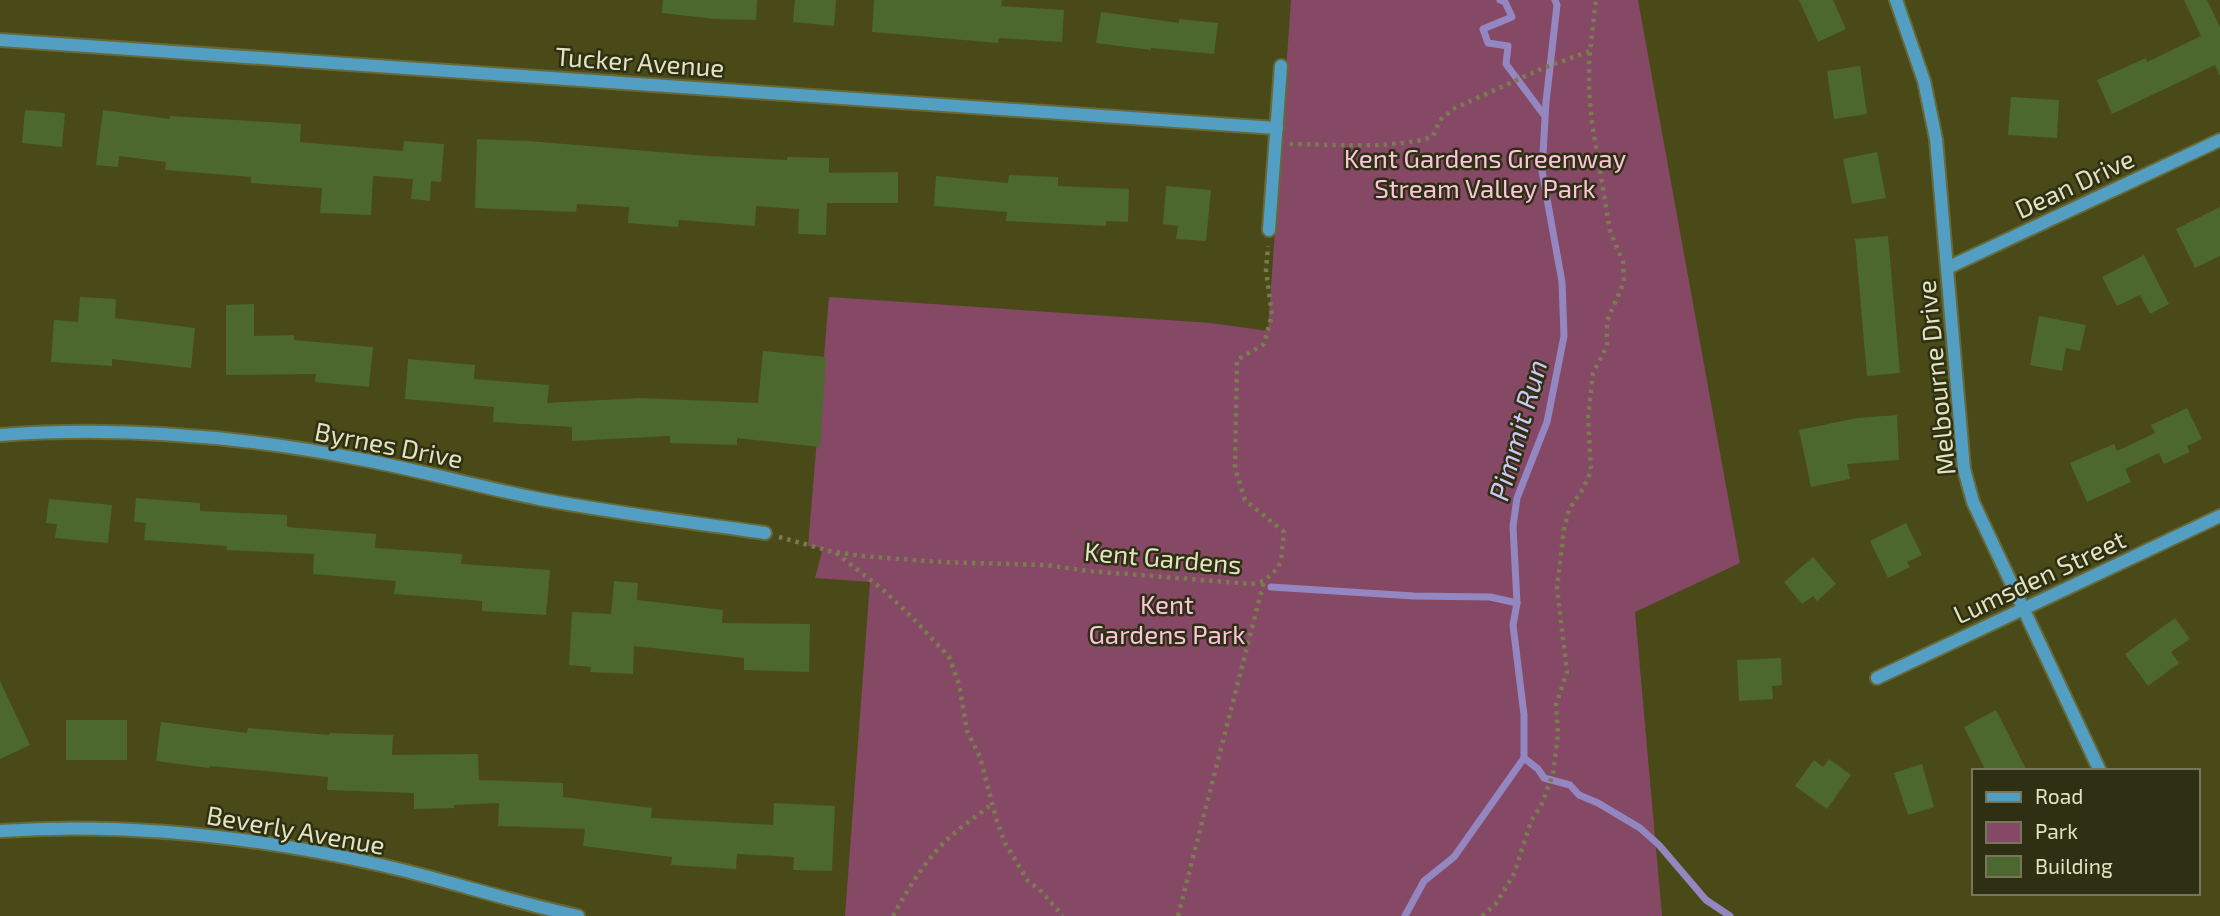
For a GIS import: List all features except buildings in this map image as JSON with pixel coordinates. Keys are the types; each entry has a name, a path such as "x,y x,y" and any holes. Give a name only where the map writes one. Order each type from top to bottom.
{"street":[{"name":"Melbourne Drive","path":"1896,0 1924,81 1936,139 1964,469 1973,502 2099,769"},
{"name":"Tucker Avenue","path":"0,40 1277,128"},
{"path":"1269,230 1281,66"},
{"name":"Dean Drive","path":"1947,268 2220,140"},
{"name":"Byrnes Drive","path":"0,435 114,431 265,443 360,459 540,499 765,533"},
{"name":"Lumsden Street","path":"1877,678 2220,516"},
{"name":"Beverly Avenue","path":"0,831 92,828 191,834 280,845 385,866 578,916"}],"path":[{"path":"1482,916 1495,905 1514,874 1531,821 1541,806 1553,774 1558,734 1556,705 1567,673 1558,588 1564,529 1569,509 1591,471 1588,418 1593,373 1607,346 1606,321 1624,282 1623,262 1610,231 1596,156 1589,91 1596,0"},
{"path":"1276,143 1344,145 1419,142 1433,135 1440,120 1455,108 1541,69 1590,51"},
{"name":"Kent Gardens","path":"765,533 833,551 940,562 1046,565 1240,583 1264,581 1281,561 1284,532 1245,500 1235,468 1237,360 1264,344 1272,315 1266,270 1269,230"},
{"name":"Kent Gardens","path":"833,551 892,598 949,657 959,684 967,731 980,757 1005,844 1028,881 1039,889 1063,916"},
{"path":"1178,916 1264,581"},
{"path":"893,916 911,884 932,857 952,835 992,804"}],"green space":[{"name":"Kent Gardens Park","path":"1291,0 1638,0 1740,563 1635,612 1662,916 845,916 870,582 815,578 823,548 808,546 829,297 1211,323 1268,331"}],"waterway":[{"path":"1500,0 1505,2 1512,17 1483,29 1488,43 1508,46 1506,64 1544,115"},
{"name":"Pimmit Run","path":"1405,916 1424,881 1454,857 1524,758 1524,715 1513,625 1517,603 1513,526 1517,498 1547,422 1564,336 1562,282 1542,171 1546,102 1557,5 1555,0"},
{"path":"1271,587 1414,596 1490,597 1517,603"},
{"path":"1524,758 1538,769 1544,778 1570,785 1579,795 1640,828 1659,845 1706,900 1730,916"}],"park label":[{"name":"Kent Gardens Greenway Stream Valley Park","path":"1485,172"}]}
